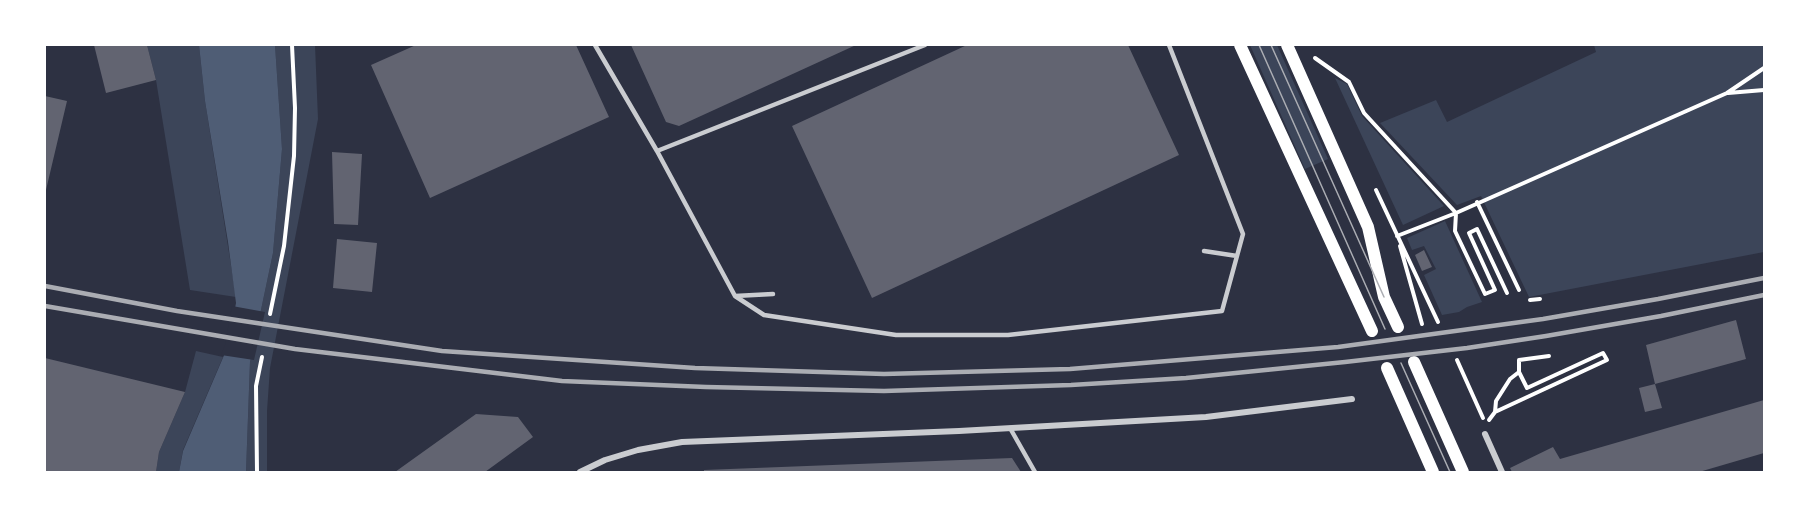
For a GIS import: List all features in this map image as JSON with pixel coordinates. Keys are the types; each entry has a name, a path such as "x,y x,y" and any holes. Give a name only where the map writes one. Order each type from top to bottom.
{"main road":[{"path":"1240,45 1372,332"},
{"path":"1287,45 1368,228 1384,297 1398,327"},
{"path":"1414,362 1463,472"},
{"path":"1387,368 1433,472"}],"street":[{"path":"580,472 605,460 638,450 682,442 1206,417 1352,399"},
{"path":"1485,434 1502,472"}],"lane":[{"path":"595,45 657,151 735,296 764,315 896,335 1008,335 1222,311 1243,234 1169,45"},
{"path":"657,151 925,45"},
{"path":"1204,250 1237,256"},
{"path":"735,296 772,294"},
{"path":"1010,428 1035,472"}],"path":[{"path":"270,314 284,246 294,156 295,108 292,45"},
{"path":"1311,55 1349,82 1364,113 1456,213 1455,231 1485,294 1495,290 1469,233 1477,229 1508,293"},
{"path":"1397,236 1456,213 1727,93 1764,68"},
{"path":"1727,93 1764,90"},
{"path":"1374,185 1438,322"},
{"path":"1478,202 1519,290"},
{"path":"1397,236 1422,324"},
{"path":"1530,300 1540,299"},
{"path":"1486,424 1495,412 1606,360 1603,353 1527,388 1519,372 1519,360 1549,356"},
{"path":"257,472 256,386 262,357"},
{"path":"1457,360 1483,418"},
{"path":"1495,412 1496,401 1510,379 1519,372"}],"shaded area":[{"path":"147,45 199,45 205,101 236,297 190,290 156,80"},
{"path":"199,45 275,45 282,149 273,253 250,362 246,472 179,472 183,451 228,346 236,303 205,101"},
{"path":"275,45 315,45 318,119 270,368 267,472 246,472 250,362 273,253 282,149"},
{"path":"1250,45 1277,45 1328,159 1305,169"},
{"path":"1594,45 1764,45 1764,252 1529,297 1481,196 1457,205 1380,123 1436,100 1447,122 1596,52"},
{"path":"1335,78 1347,84 1362,116 1444,206 1403,225"},
{"path":"1445,221 1482,302 1459,312 1442,315 1424,275 1436,269 1424,246 1412,250 1407,238"},
{"path":"196,351 223,357 183,450 179,472 156,472 159,452 185,392"}],"pier":[{"path":"232,306 265,312 254,360 221,355"}],"building":[{"path":"94,45 147,45 156,80 106,93"},
{"path":"416,45 576,45 609,117 430,198 371,65"},
{"path":"631,45 856,45 679,126 666,122"},
{"path":"967,45 1128,45 1179,155 872,298 792,126"},
{"path":"45,96 67,101 46,190 45,190"},
{"path":"332,152 362,154 358,225 334,224"},
{"path":"337,239 377,243 372,292 333,288"},
{"path":"1424,250 1432,267 1422,271 1415,255"},
{"path":"1736,320 1746,359 1655,384 1646,345"},
{"path":"45,358 185,392 159,452 156,472 45,472"},
{"path":"1655,384 1662,408 1645,412 1639,388"},
{"path":"1764,400 1764,453 1699,472 1512,472 1510,468 1553,447 1560,459"},
{"path":"476,414 518,417 533,437 485,472 395,472"},
{"path":"1012,458 1021,472 704,472 704,470"}],"tram line":[{"path":"1259,45 1385,329"},
{"path":"1271,45 1384,297"},
{"path":"1401,363 1450,472"}],"railway":[{"path":"45,286 177,311 442,351 695,368 884,374 1070,369 1338,347 1543,319 1764,278"},
{"path":"45,306 295,349 562,381 884,391 1071,385 1186,378 1345,362 1546,336 1764,295"}]}
